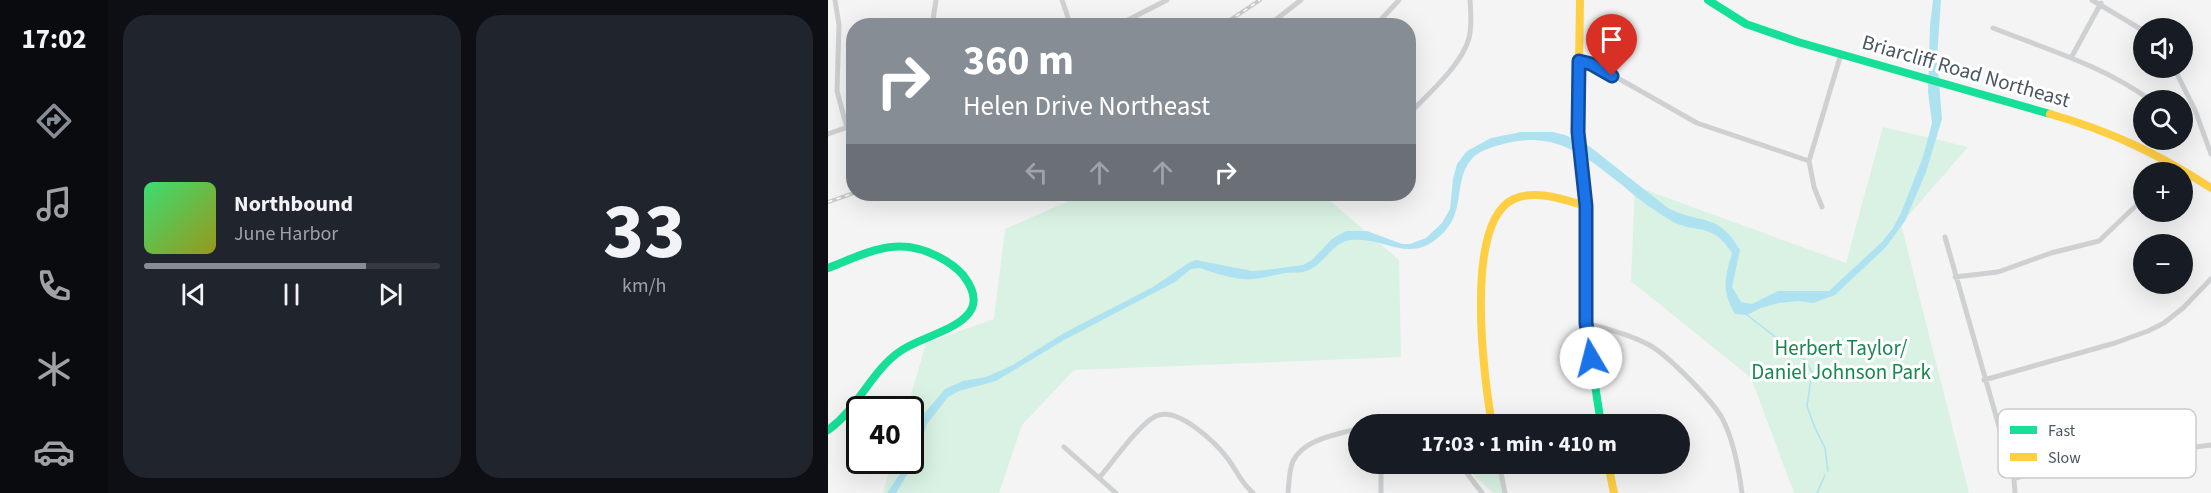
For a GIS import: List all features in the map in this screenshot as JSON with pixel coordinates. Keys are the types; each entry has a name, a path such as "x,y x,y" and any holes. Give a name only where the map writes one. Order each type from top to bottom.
{"street":[{"path":"835,0 839,25 837,91 846,115"},
{"path":"933,18 936,0"},
{"path":"1062,0 1068,18"},
{"path":"1132,18 1167,0"},
{"path":"1278,18 1301,0"},
{"path":"1382,18 1399,0"},
{"path":"1416,107 1444,77 1464,51 1469,37 1470,0"},
{"path":"1580,0 1578,132 1586,206 1586,323 1600,414"},
{"name":"Briarcliff Road Northeast","path":"1708,0 1746,24 1798,42 2090,125 2140,146 2170,162"},
{"path":"2092,0 2101,3 2133,24"},
{"path":"2071,58 2101,3"},
{"path":"1994,28 2071,58 2136,90"},
{"path":"1822,207 1814,187 1809,161 1841,54"},
{"path":"1579,61 1600,68 1697,123 1809,161"},
{"path":"2179,78 2195,110 2211,154"},
{"path":"828,134 846,127"},
{"name":"Briarcliff Road Northeast","path":"2193,176 2211,188"},
{"path":"1490,414 1482,360 1481,299 1486,246 1491,225 1499,211 1515,198 1525,196 1551,197 1586,206"},
{"path":"1955,277 1998,272 2051,253 2099,241 2133,209"},
{"path":"1945,237 1998,427"},
{"path":"828,268 898,245 915,248 946,259 955,266 971,286 973,294 968,317 962,322 911,345 890,359 850,413 828,430"},
{"path":"1984,380 2115,343 2148,331 2164,323 2183,308 2211,279"},
{"path":"1586,323 1652,347 1680,371 1715,407 1724,421 1738,468 1742,493"},
{"path":"1099,478 1145,423 1157,415 1168,414 1188,423 1210,439 1230,461 1239,479 1253,493"},
{"path":"1288,493 1292,463 1300,451 1320,440 1348,431"},
{"path":"2196,447 2211,445"},
{"path":"1064,447 1116,493"},
{"path":"1381,474 1381,493"},
{"path":"1468,474 1482,493"},
{"path":"1501,474 1505,493"},
{"path":"1610,474 1614,493"},
{"path":"2015,493 2014,480 2020,478"}],"green space":[{"name":"Herbert Taylor/ Daniel Johnson Park","path":"1883,127 1968,147 1901,224 1969,493 1794,493 1751,378 1631,281 1635,186 1846,263"},
{"path":"1068,201 1330,201 1399,260 1401,357 1074,370 1022,425 999,493 883,493 888,474 924,474 924,396 911,396 926,343 994,319 1005,229"},
{"path":"1473,474 1504,474 1506,493 1493,493"}],"water":[{"path":"1933,0 1941,0 1937,58 1942,119 1926,172 1905,221 1886,247 1835,295 1813,303 1798,301 1779,303 1747,315 1735,314 1726,291 1732,253 1718,237 1705,230 1673,222 1640,200 1595,164 1568,148 1538,140 1521,141 1490,148 1471,160 1463,176 1458,204 1451,222 1433,242 1410,249 1364,240 1345,241 1308,271 1253,279 1234,278 1200,268 1191,269 1175,282 1064,340 996,381 959,391 948,397 927,424 924,433 924,414 945,389 963,381 986,377 1013,365 1064,333 1153,287 1190,262 1196,260 1252,271 1266,270 1303,265 1312,260 1332,239 1346,231 1367,231 1402,244 1410,244 1426,238 1442,223 1450,209 1457,164 1467,151 1491,138 1521,132 1553,132 1589,146 1668,208 1716,224 1724,229 1740,250 1732,287 1741,302 1752,304 1778,291 1829,291 1883,241 1893,228 1923,157 1932,123 1928,92"},
{"path":"900,474 907,474 896,493 887,493"}],"waterway":[{"path":"1747,315 1805,360 1812,372 1807,406 1825,448 1828,471"},
{"path":"1817,493 1825,475"}],"railway":[{"path":"1233,18 1260,0"},
{"path":"828,202 846,196"}],"traffic: fast":[{"path":"1708,0 1746,24 1798,42 2050,114"},
{"path":"828,268 882,248 908,247 937,256 954,267 966,279 974,299 972,308 960,322 910,345 891,358 848,411 828,430"},
{"path":"1589,346 1599,414"}],"traffic: slow":[{"path":"1580,0 1578,132 1586,206 1586,323 1589,346"},
{"path":"2050,114 2134,145 2172,164 2211,188"},
{"path":"1491,414 1482,339 1481,303 1488,238 1498,213 1514,199 1531,195 1550,196 1586,206"},
{"path":"1610,474 1614,493"}],"route":[{"path":"1591,358 1586,323 1586,206 1578,132 1579,61 1600,68 1612,76"}]}
